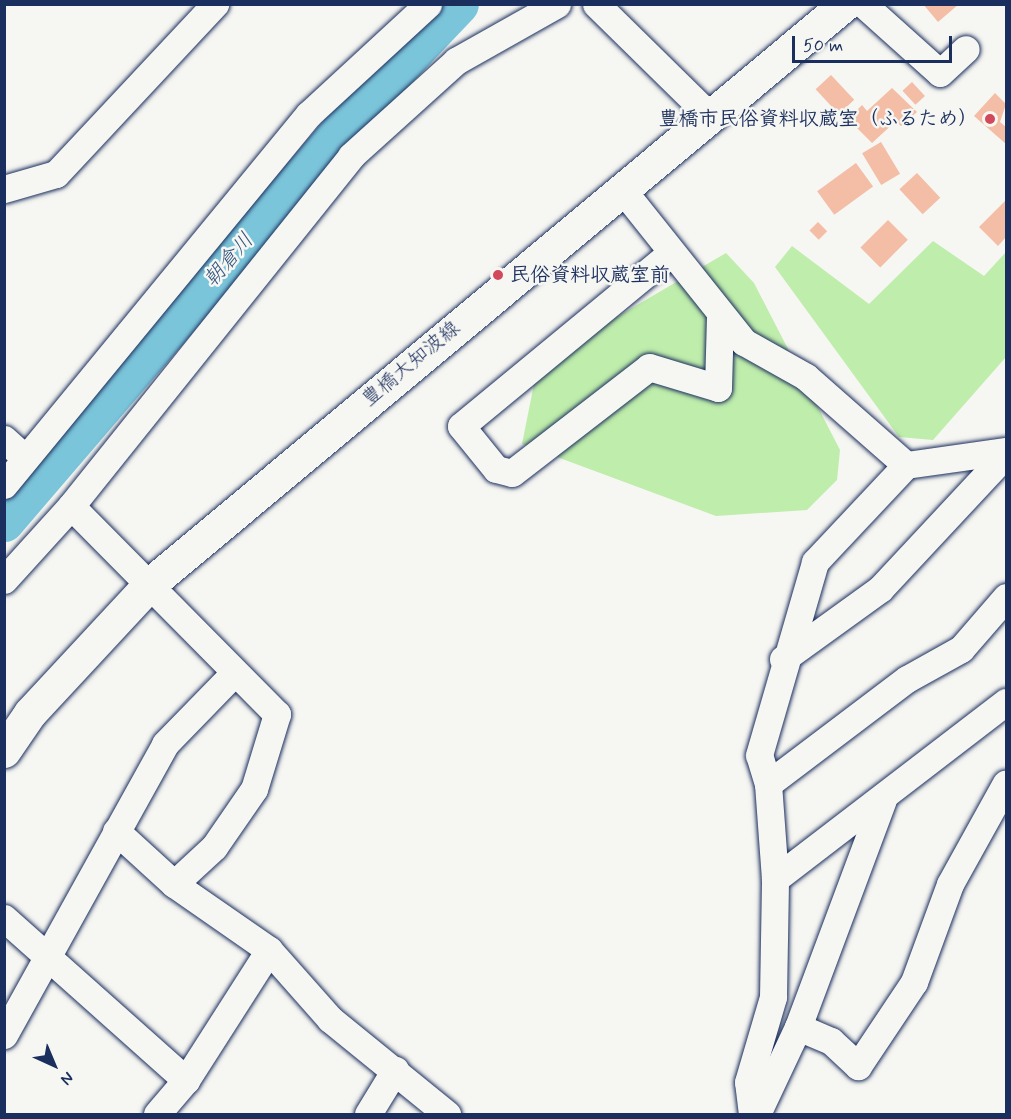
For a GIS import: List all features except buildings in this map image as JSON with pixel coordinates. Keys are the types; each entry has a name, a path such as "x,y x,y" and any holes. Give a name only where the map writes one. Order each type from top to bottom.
{"main road":[{"name":"豊橋大知波線","path":"4,751 30,713 150,584 621,188 845,4"}],"street":[{"path":"4,189 56,174 214,4"},
{"path":"4,485 309,114 428,4"},
{"path":"4,580 71,506 351,156 456,61 557,4"},
{"path":"596,4 710,116"},
{"path":"863,4 940,73 966,50"},
{"path":"621,188 720,318 744,342 806,377 906,465"},
{"path":"671,253 461,426 496,469 512,473 649,367 718,388 720,318"},
{"path":"4,439 25,458"},
{"path":"752,1114 748,1082 773,997 775,879 768,784 759,755 783,659 815,562 906,465 1006,453"},
{"path":"783,659 880,589 1006,453"},
{"path":"71,506 277,714 254,789 214,847 174,884"},
{"path":"768,784 907,679 961,649 1006,597"},
{"path":"4,1035 165,744 235,672"},
{"path":"775,879 883,800 1006,702"},
{"path":"798,1027 831,1041 858,1066 914,982 950,884 1006,783"},
{"path":"757,1114 798,1027 883,800"},
{"path":"116,831 174,884 269,950 330,1019 447,1114"},
{"path":"4,918 186,1080"},
{"path":"157,1114 186,1080 269,950"},
{"path":"368,1114 395,1070"}],"green space":[{"path":"933,241 984,276 1006,252 1006,357 933,440 899,437 775,267 792,246 869,304"},
{"path":"726,253 754,283 840,450 837,480 807,510 716,516 522,444 534,384 608,322"}],"waterway":[{"name":"朝倉川","path":"4,522 348,121 459,4"}],"place":[{"name":"豊橋市民俗資料収蔵室（ふるため）","path":"990,119"},
{"name":"民俗資料収蔵室前","path":"498,275"}]}
